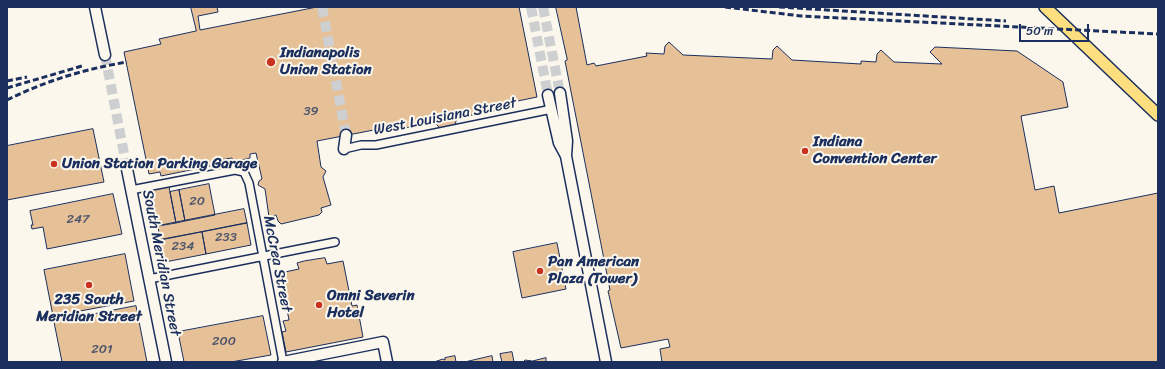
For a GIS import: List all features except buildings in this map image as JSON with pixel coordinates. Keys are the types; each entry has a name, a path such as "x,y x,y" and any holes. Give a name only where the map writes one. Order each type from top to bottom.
{"main road":[{"path":"95,7 105,55"},
{"path":"1045,7 1158,114"},
{"path":"560,93 567,141 566,156"},
{"path":"548,95 560,143 566,156 606,362"},
{"path":"344,148 346,135"},
{"name":"South Meridian Street","path":"127,169 166,362"},
{"path":"283,362 383,342 387,362"}],"street":[{"name":"West Louisiana Street","path":"344,148 362,145 376,146 552,109"},
{"name":"McCrea Street","path":"131,190 235,170 244,172 249,183 283,362"},
{"path":"149,279 335,242"}],"tunnel":[{"path":"322,7 346,135"},
{"path":"531,7 548,95"},
{"path":"543,7 560,93"},
{"path":"105,55 127,169"}],"railway":[{"path":"725,7 801,16 1158,34"},
{"path":"779,7 1006,21"},
{"path":"7,100 21,93 66,76 127,62"},
{"path":"7,88 82,66"},
{"path":"7,81 27,77"}],"place":[{"name":"Indianapolis Union Station","path":"271,62"},
{"name":"Indiana Convention Center","path":"805,151"},
{"name":"Union Station Parking Garage","path":"54,164"},
{"name":"Pan American Plaza (Tower)","path":"540,271"},
{"name":"235 South Meridian Street","path":"89,285"},
{"name":"Omni Severin Hotel","path":"319,305"}]}
